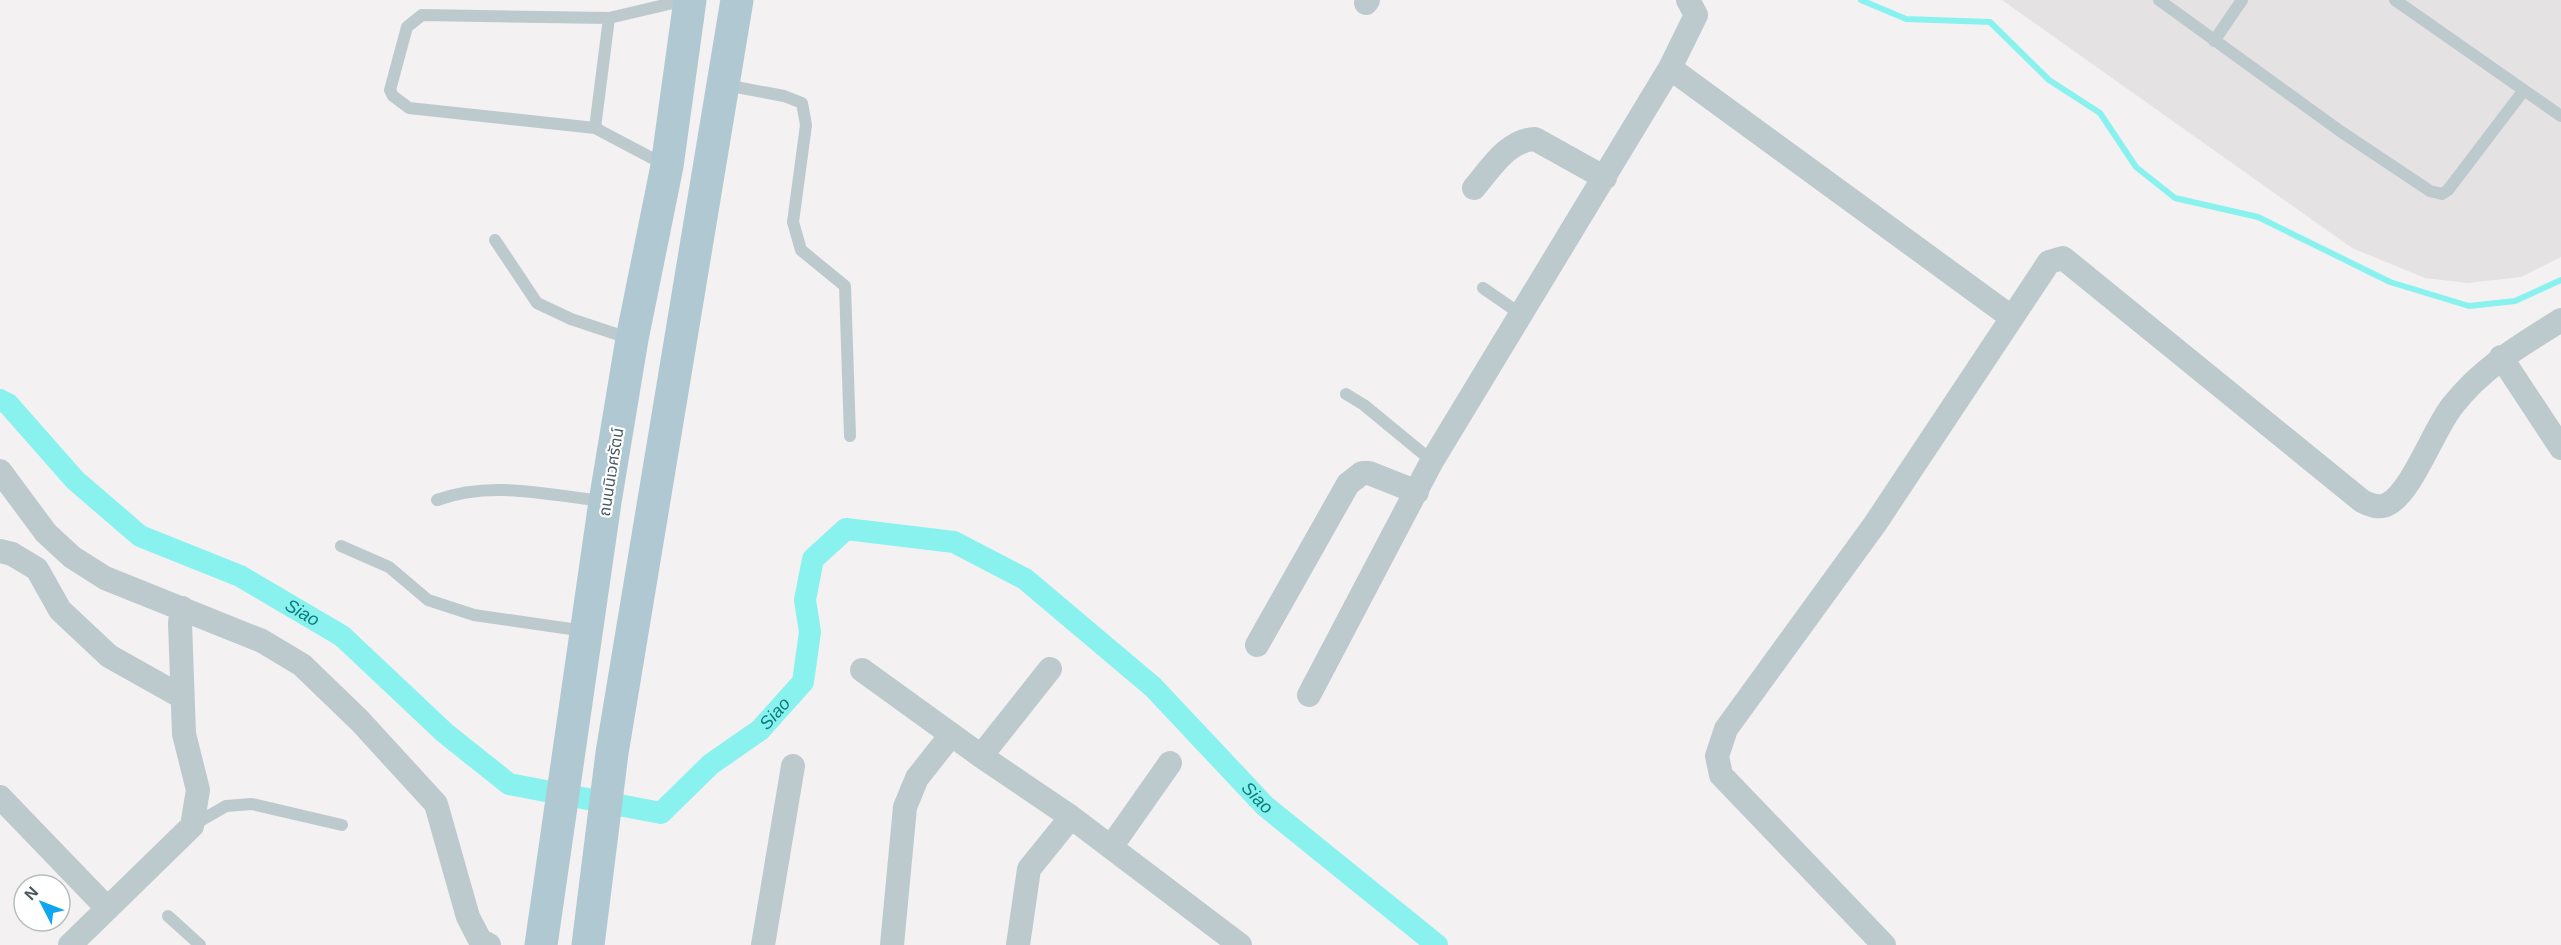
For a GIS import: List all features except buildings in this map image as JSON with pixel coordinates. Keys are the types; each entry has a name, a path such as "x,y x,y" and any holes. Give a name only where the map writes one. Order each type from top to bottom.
{"main road":[{"name":"ถนนนิเวศรัตน์","path":"542,934 605,501 632,339 666,166 688,0"},
{"path":"589,939 612,753 725,85 737,0"}],"street":[{"path":"1309,695 1432,462 1670,68 1696,15 1688,0"},
{"path":"1670,68 2011,317"},
{"path":"1474,188 1510,147 1524,140 1535,140 1605,178"},
{"path":"1884,945 1721,775 1718,756 1726,729 1875,524 2049,262 2063,258 2362,501 2375,507 2387,505 2401,493 2451,407 2472,382 2501,357 2561,320"},
{"path":"2501,357 2561,448"},
{"path":"0,471 46,533 72,557 105,578 262,641 302,666 360,721 436,804 468,917 480,940 489,945"},
{"path":"1257,645 1348,483 1362,473 1369,473 1417,492"},
{"path":"0,551 37,569 60,610 109,656 182,697"},
{"path":"70,945 192,826 198,790 184,734 180,623 182,609"},
{"path":"981,756 1050,669"},
{"path":"862,670 951,735 1071,817 1240,945"},
{"path":"892,945 905,807 917,778 951,735"},
{"path":"1111,847 1170,764"},
{"path":"763,945 793,766"},
{"path":"0,797 107,908"},
{"path":"1018,945 1029,869 1071,817"}],"lane":[{"path":"666,166 595,128 410,108 393,96 390,90 407,27 422,15 609,18 688,0"},
{"path":"2159,0 2340,131 2430,191 2442,194 2448,190 2524,90"},
{"path":"2214,41 2242,0"},
{"path":"2395,0 2561,116"},
{"path":"595,128 609,18"},
{"path":"725,85 784,96 802,103 806,125 793,222 801,250 845,286 850,436"},
{"path":"495,240 537,303 571,319 632,339"},
{"path":"1483,288 1522,315"},
{"path":"1346,394 1364,405 1432,462"},
{"path":"437,500 460,491 490,488 605,501"},
{"path":"340,546 389,567 428,600 474,615 586,631"},
{"path":"192,826 226,806 252,804 342,825"},
{"path":"168,916 200,945"}],"shaded area":[{"path":"2002,0 2561,0 2561,257 2521,277 2467,283 2425,278 2352,248"}],"waterway":[{"path":"1861,0 1906,19 1990,22 2049,80 2100,113 2136,167 2175,198 2258,217 2390,282 2469,306 2515,301 2561,280"},
{"name":"Siao","path":"0,400 8,404 75,480 140,536 240,576 342,636 445,733 509,784 661,813 711,764 760,730 803,682 810,632 805,600 813,559 846,529 954,542 1025,579 1153,687 1265,806 1437,945"}]}
